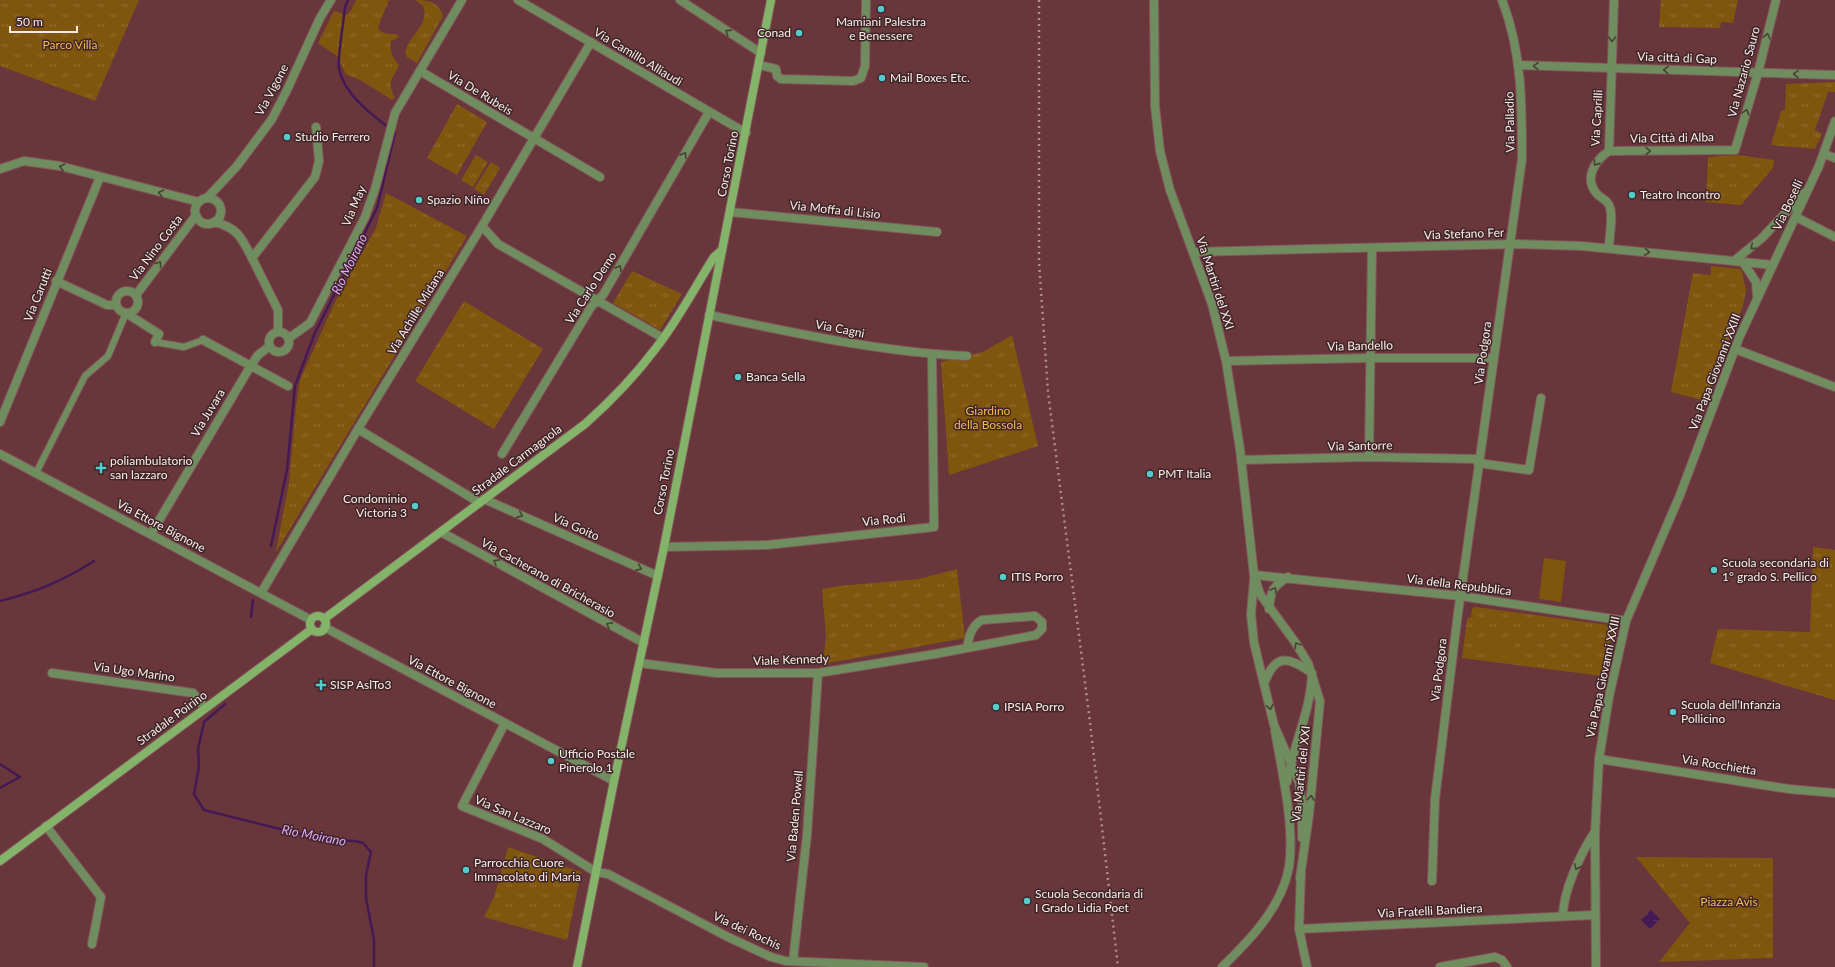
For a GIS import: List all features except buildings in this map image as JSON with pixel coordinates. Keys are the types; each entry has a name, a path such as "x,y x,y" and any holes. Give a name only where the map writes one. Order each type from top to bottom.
{"main road":[{"name":"Corso Torino","path":"577,967 614,781 664,547 771,0"},
{"name":"Stradale Carmagnola","path":"324,623 603,409 639,370 663,338 714,258 722,250"},
{"path":"317,616 324,623 318,631 312,629 311,620 317,616"},
{"name":"Stradale Poirino","path":"0,861 312,629"}],"street":[{"name":"Via Vigone","path":"207,198 222,184 275,114 320,18 331,0"},
{"path":"420,71 462,0"},
{"name":"Via Camillo Alliaudi","path":"518,0 746,133"},
{"path":"680,0 761,53"},
{"path":"759,65 776,69 777,76 781,79 853,82 860,78 865,66 866,0"},
{"name":"Via Martiri del XXI","path":"1154,0 1155,106 1160,151 1170,190 1212,304 1226,360 1241,460 1254,575 1251,614 1254,643 1274,725 1286,789"},
{"name":"Via Palladio","path":"1502,0 1516,49 1522,114 1522,159 1509,245"},
{"name":"Via Caprilli","path":"1609,248 1611,211 1609,204 1592,187 1591,180 1592,169 1595,162 1609,151 1614,0"},
{"name":"Via Nazario Sauro","path":"1735,150 1758,73 1776,0"},
{"name":"Via Achille Midana","path":"260,593 482,226 590,42"},
{"name":"Via città di Gap","path":"1518,65 1835,75"},
{"name":"Via May","path":"289,338 310,323 364,217 375,189 395,113 420,71"},
{"name":"Via De Rubeis","path":"420,71 533,139 600,177"},
{"name":"Via Carlo Demo","path":"502,454 591,307 599,301 709,112"},
{"name":"Via Boselli","path":"1757,297 1809,188 1824,154 1835,121"},
{"path":"278,331 278,310 252,258 315,177 319,161 316,127"},
{"name":"Via Città di Alba","path":"1609,151 1735,150"},
{"path":"1824,154 1835,158"},
{"path":"0,168 24,161 60,166 199,202 207,198 218,202 221,209 219,221"},
{"name":"Via Carutti","path":"0,422 56,281 100,177"},
{"name":"Via Vigone","path":"218,202 222,184"},
{"path":"1734,261 1762,238 1809,188"},
{"name":"Via Nino Costa","path":"199,202 196,209 197,217 202,222 219,221 243,238 252,258"},
{"name":"Via Moffa di Lisio","path":"730,212 937,232"},
{"name":"Via Nino Costa","path":"136,295 194,218 197,217"},
{"path":"1796,217 1835,237"},
{"path":"482,226 498,244 663,338"},
{"name":"Via Podgora","path":"1432,881 1435,799 1460,596 1482,449 1509,245"},
{"name":"Via Stefano Fer","path":"1194,252 1570,245 1773,265"},
{"path":"1369,457 1372,248"},
{"path":"1743,262 1756,282 1757,297"},
{"path":"56,281 107,305 116,306"},
{"path":"36,473 85,376 108,356 126,313 135,309 138,302 136,295 130,291 123,291 116,298 116,306 120,311 126,313 159,334 156,342 184,347 203,340 250,367 288,386"},
{"name":"Via Papa Giovanni XXIII","path":"1596,967 1595,833 1599,759 1609,697 1626,622 1680,495 1735,349 1757,297"},
{"name":"Via Cagni","path":"709,315 863,346 932,354 967,356"},
{"path":"278,331 285,333 289,338 287,348 281,352 275,351 270,346 270,336 278,331"},
{"name":"Via Juvara","path":"150,534 250,367 258,355 270,346"},
{"path":"1735,349 1835,387"},
{"name":"Via Rodi","path":"664,547 767,545 934,527 932,354"},
{"name":"Via Bandello","path":"1226,360 1494,358"},
{"path":"1479,461 1530,470 1541,398"},
{"name":"Via Goito","path":"358,429 482,501 658,576"},
{"name":"Via Ettore Bignone","path":"0,454 311,620"},
{"name":"Via Santorre","path":"1241,460 1369,457 1479,461"},
{"name":"Via Cacherano di Bricherasio","path":"441,532 644,643"},
{"name":"Via Martiri del XXI","path":"1254,575 1260,594 1295,642 1312,673 1320,701 1309,816 1300,878"},
{"name":"Via della Repubblica","path":"1254,575 1288,577 1460,596 1626,622"},
{"path":"1270,609 1271,594 1275,586 1288,577"},
{"name":"Viale Kennedy","path":"640,663 716,673 818,673 967,648 1036,635 1042,628 1042,622 1035,616 982,620 976,624 969,637 967,648"},
{"name":"Via Ettore Bignone","path":"324,623 505,723 614,781"},
{"path":"1264,684 1268,672 1274,663 1283,660 1302,665 1312,673"},
{"name":"Via Ugo Marino","path":"52,673 193,693 205,708"},
{"name":"Via Baden Powell","path":"792,961 807,835 818,673"},
{"name":"Via Martiri del XXI","path":"1286,789 1290,761 1309,705 1312,673"},
{"name":"Via Ettore Bignone","path":"462,806 505,723"},
{"name":"Via Martiri del XXI","path":"1274,725 1299,782 1302,804 1299,929 1307,967"},
{"name":"Via Rocchietta","path":"1599,759 1789,789 1835,793"},
{"path":"1222,967 1244,946 1264,922 1279,895 1288,868 1289,833 1286,789"},
{"name":"Via San Lazzaro","path":"462,806 543,839 596,872"},
{"path":"46,826 102,896 92,944"},
{"path":"1563,916 1563,902 1586,846 1595,833"},
{"name":"Via dei Rochis","path":"596,872 608,874 728,937 770,957 792,961 924,967"},
{"name":"Via Fratelli Bandiera","path":"1299,929 1596,915"},
{"path":"1440,967 1495,957 1502,960 1507,967"}],"green space":[{"name":"Parco Villa","path":"0,0 139,0 95,101 0,66"},
{"path":"356,0 389,0 378,27 380,31 388,34 396,34 399,37 391,41 392,54 399,65 391,80 392,92 395,98 392,100 362,81 346,74 337,56 318,43 334,11 346,15 350,12"},
{"path":"415,0 429,1 436,5 443,16 417,63 407,57 405,52 424,18 425,12 423,6"},
{"path":"1661,0 1738,0 1733,23 1721,22 1720,28 1659,27"},
{"path":"1835,82 1835,92 1828,92 1815,130 1822,134 1815,149 1771,145 1781,111 1785,110 1786,84"},
{"path":"457,104 487,122 457,175 427,158"},
{"path":"476,155 488,162 473,187 461,180"},
{"path":"1737,155 1774,160 1773,168 1741,205 1706,202 1708,157"},
{"path":"491,162 500,168 484,195 474,189"},
{"path":"386,193 467,236 276,552 289,482 300,380 335,302 376,228"},
{"path":"1711,266 1741,269 1746,290 1743,306 1705,401 1671,392 1693,273 1711,275"},
{"path":"632,271 682,294 660,330 613,303"},
{"path":"464,301 543,349 494,429 415,381"},
{"name":"Giardino della Bossola","path":"1012,335 1038,446 949,475 941,362 983,352"},
{"path":"1813,547 1835,550 1835,700 1710,663 1718,629 1810,632"},
{"path":"1544,558 1566,561 1561,602 1539,599"},
{"path":"957,569 965,638 823,664 826,636 822,589 839,586 919,579"},
{"path":"1476,607 1608,625 1612,633 1602,676 1462,658 1467,619 1471,617 1472,608"},
{"path":"1491,638 1515,641 1513,658 1488,654"},
{"path":"508,847 581,872 567,940 484,917 494,897"},
{"name":"Piazza Avis","path":"1636,857 1773,858 1773,958 1659,962 1690,923"}],"water":[{"path":"1651,910 1660,919 1650,929 1641,920"}],"waterway":[{"name":"Rio Moirano","path":"271,546 287,470 295,386 314,335 377,208 395,133 370,113 354,97 342,79 339,69 339,57 345,7 348,0"},
{"path":"0,601 26,594 49,585 94,561"},
{"path":"251,617 253,600"},
{"name":"Rio Moirano","path":"225,704 204,722 198,749 199,767 194,794 204,810 324,840 355,841 363,843 371,852 366,875 366,898 374,940 374,967"},
{"name":"Rio Moirano","path":"0,764 20,777 0,788"}],"railway":[{"path":"1039,0 1039,262 1048,392 1089,714 1118,967"}],"place":[{"name":"Mamiani Palestra e Benessere","path":"881,9"},
{"name":"Conad","path":"799,33"},
{"name":"Mail Boxes Etc.","path":"882,78"},
{"name":"Studio Ferrero","path":"287,137"},
{"name":"Teatro Incontro","path":"1632,195"},
{"name":"Spazio Niño","path":"419,200"},
{"name":"Banca Sella","path":"738,377"},
{"name":"poliambulatorio san lazzaro","path":"101,468"},
{"name":"PMT Italia","path":"1150,474"},
{"name":"Condominio Victoria 3","path":"415,506"},
{"name":"Scuola secondaria di 1° grado S. Pellico","path":"1714,570"},
{"name":"ITIS Porro","path":"1003,577"},
{"name":"SISP AslTo3","path":"321,685"},
{"name":"IPSIA Porro","path":"996,707"},
{"name":"Scuola dell’Infanzia Pollicino","path":"1673,712"},
{"name":"Ufficio Postale Pinerolo 1","path":"551,761"},
{"name":"Parrocchia Cuore Immacolato di Maria","path":"466,870"},
{"name":"Scuola Secondaria di I Grado Lidia Poet","path":"1027,901"}]}
